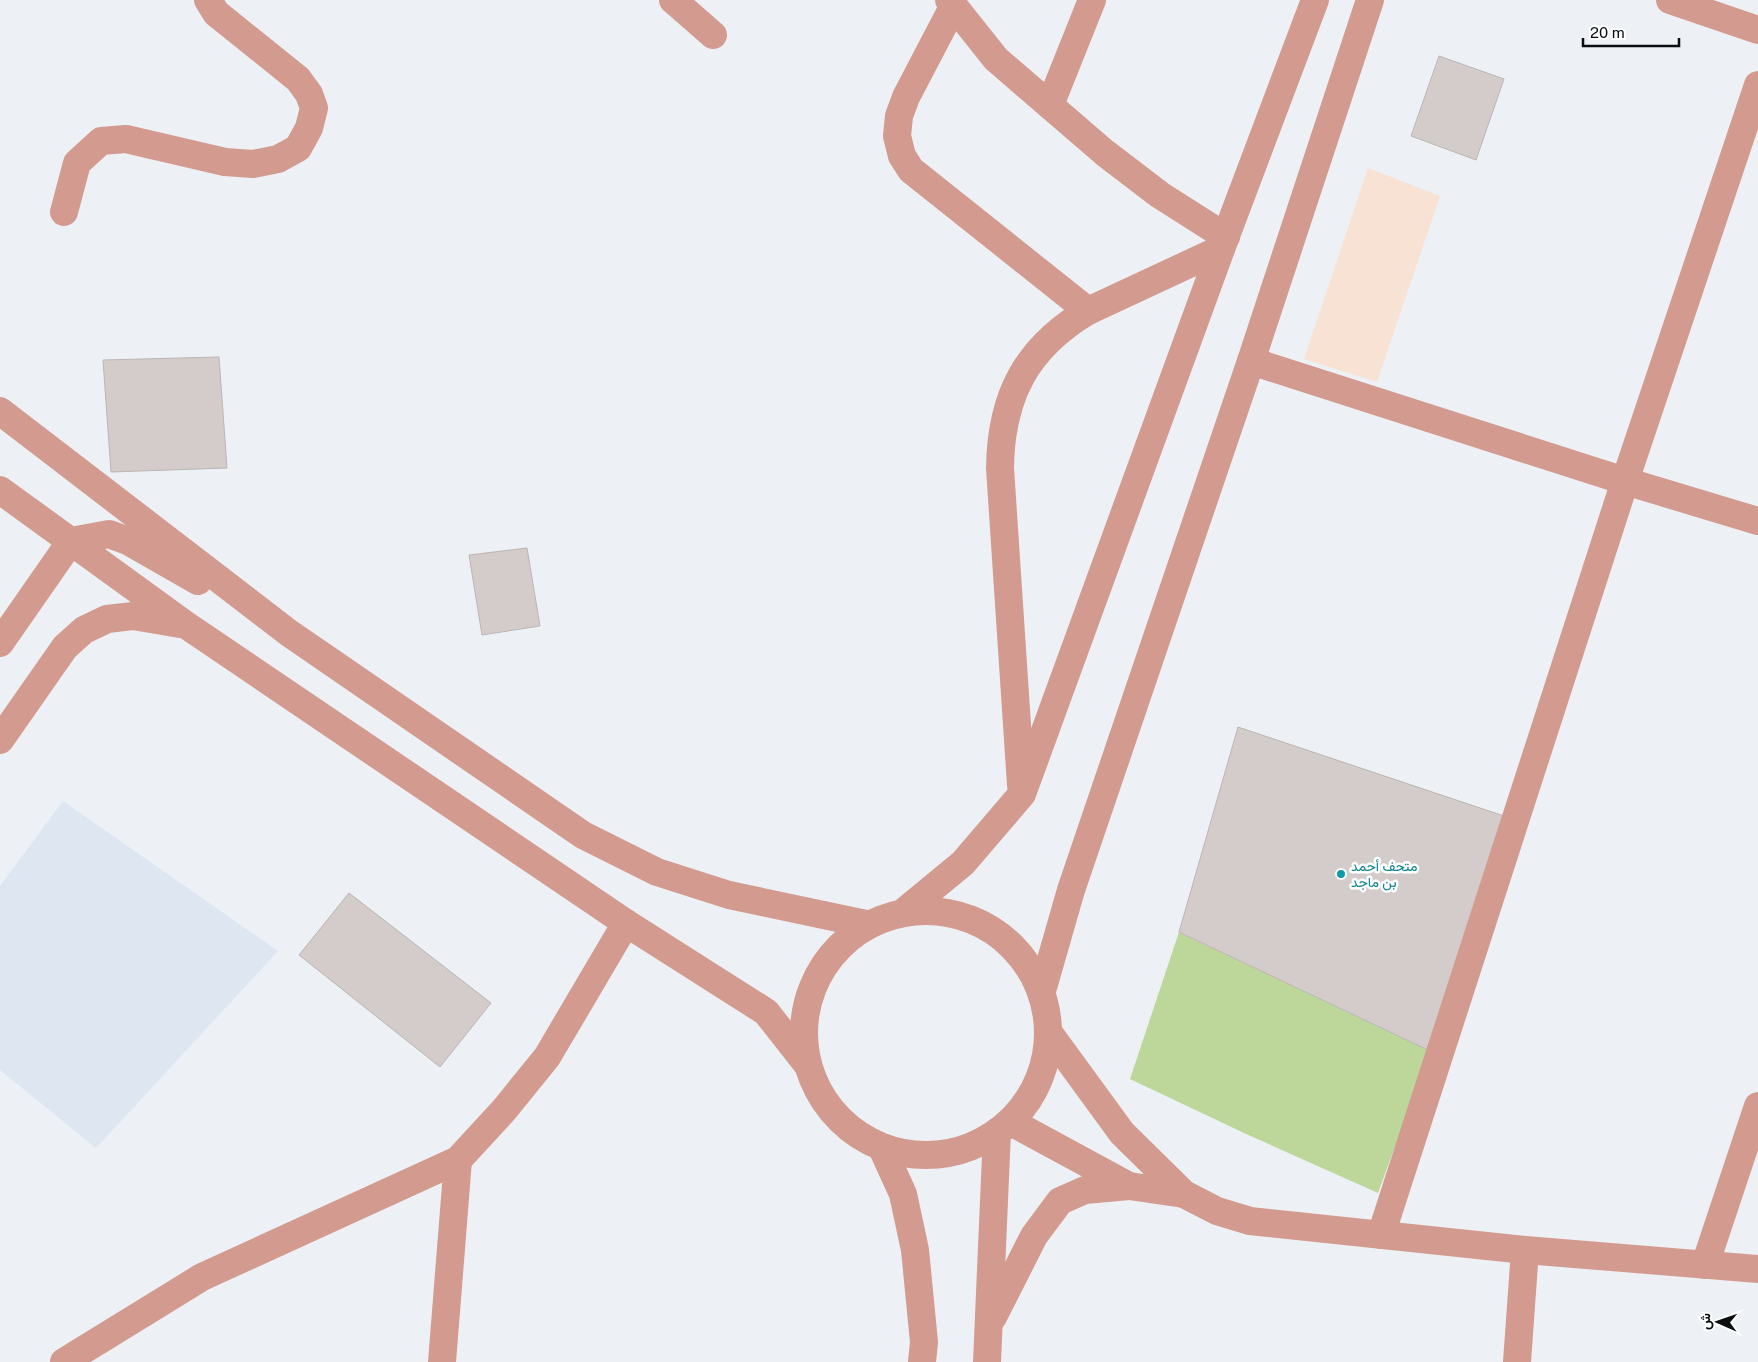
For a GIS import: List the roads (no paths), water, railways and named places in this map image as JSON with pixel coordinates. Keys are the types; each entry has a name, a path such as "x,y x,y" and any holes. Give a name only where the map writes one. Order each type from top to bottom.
{"street":[{"path":"64,212 77,163 101,141 126,139 225,162 253,164 278,160 298,148 309,128 314,108 309,94 298,79 216,13 208,0"},
{"path":"673,0 713,35"},
{"path":"1050,104 1092,0"},
{"path":"906,910 963,863 1022,794 1315,0"},
{"path":"1042,991 1071,890 1251,361 1370,0"},
{"path":"1670,0 1758,30"},
{"path":"1088,311 911,170 902,156 897,136 899,116 906,97 951,4 996,59 1050,104 1105,154 1224,243"},
{"path":"1381,1234 1625,481 1751,135 1758,85"},
{"path":"1022,794 1000,468 1004,420 1011,398 1021,376 1034,356 1050,338 1068,323 1088,311 1224,243"},
{"path":"1251,361 1625,481 1758,521"},
{"path":"0,411 289,633 582,835 657,872 729,896 866,924"},
{"path":"0,490 186,625 626,923 766,1012 807,1064 823,1100 848,1128 882,1148 915,1156 948,1154 980,1144 1004,1127 1030,1098 1044,1067 1049,1033 1042,991 1021,954 989,926 949,911 906,910 886,916 866,924 835,950 813,984 804,1024 807,1064"},
{"path":"0,643 71,541 109,534 128,541 289,633"},
{"path":"0,740 65,647 84,630 107,619 133,616 186,625"},
{"path":"64,1362 202,1277 458,1160 504,1110 547,1057 626,923"},
{"path":"1049,1033 1122,1133 1184,1194 1217,1211 1250,1221 1525,1250 1758,1269"},
{"path":"1705,1265 1758,1106"},
{"path":"1004,1127 1129,1186"},
{"path":"987,1362 1004,1127"},
{"path":"882,1148 903,1194 915,1250 924,1342 922,1362"},
{"path":"442,1362 458,1160"},
{"path":"989,1325 1034,1236 1060,1201 1086,1190 1129,1186 1184,1194"},
{"path":"1517,1362 1525,1250"}],"place":[{"name":"متحف أحمد بن ماجد","path":"1341,874"}]}
